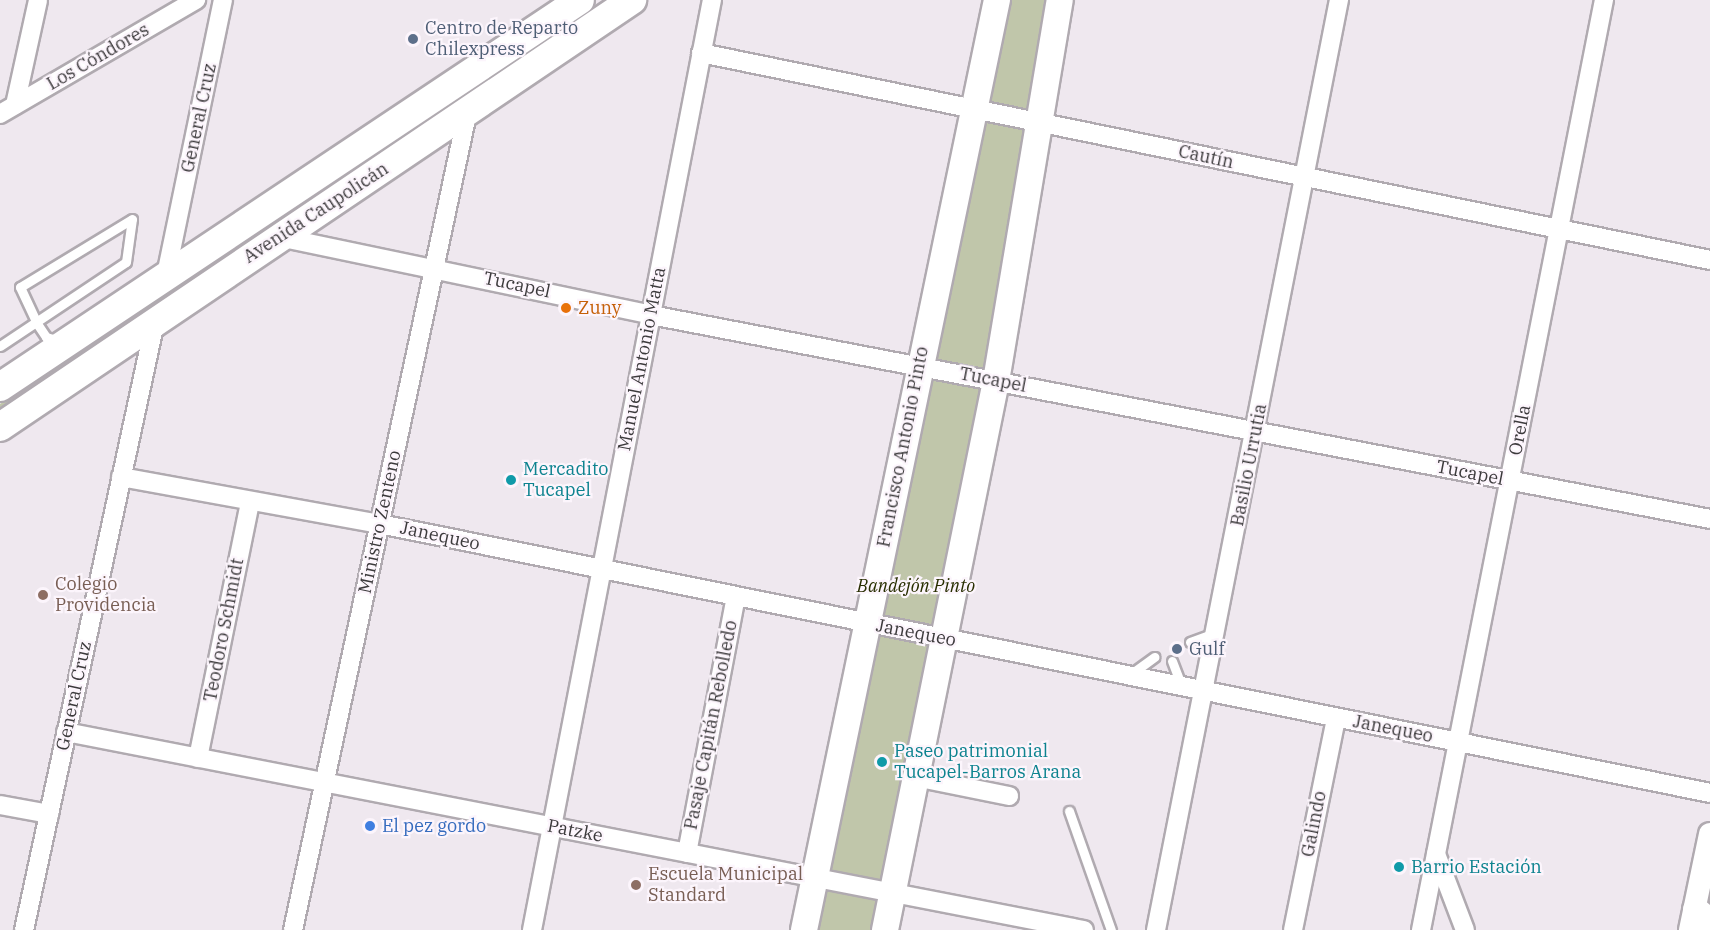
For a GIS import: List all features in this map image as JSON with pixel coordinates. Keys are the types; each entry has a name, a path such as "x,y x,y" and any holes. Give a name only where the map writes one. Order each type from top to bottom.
{"main road":[{"name":"Avenida Caupolicán","path":"0,387 580,0"},
{"name":"Avenida Caupolicán","path":"0,426 278,237 467,114 632,0"},
{"name":"Francisco Antonio Pinto","path":"804,930 972,110 997,0"},
{"path":"885,930 996,381 1043,124 1062,2"},
{"path":"467,114 473,87 490,61"}],"street":[{"path":"8,109 38,0"},
{"name":"Los Cóndores","path":"8,109 196,0"},
{"name":"General Cruz","path":"166,275 223,0"},
{"name":"Manuel Antonio Matta","path":"532,930 712,0"},
{"name":"Basilio Urrutia","path":"1156,930 1307,178 1339,0"},
{"name":"Orella","path":"1421,930 1604,0"},
{"name":"Cautín","path":"701,53 1710,260"},
{"name":"Ministro Zenteno","path":"293,930 322,782 436,268 467,114"},
{"path":"174,236 184,249 198,253"},
{"name":"Tucapel","path":"278,237 436,268 651,315 1710,519"},
{"name":"General Cruz","path":"24,930 155,322"},
{"name":"Janequeo","path":"121,477 380,524 1710,793"},
{"name":"Teodoro Schmidt","path":"198,758 250,502"},
{"name":"Pasaje Capitán Rebolledo","path":"687,853 736,597"},
{"name":"Galindo","path":"1293,930 1336,718"},
{"name":"Patzke","path":"66,732 1084,930"},
{"path":"915,777 1009,796"},
{"path":"0,805 49,814"},
{"path":"1699,921 1710,834"},
{"path":"1436,854 1466,930"}],"lane":[{"path":"0,346 36,322 126,261 132,219 20,286 36,322 46,337 71,341"},
{"path":"1190,642 1215,633"},
{"path":"1129,675 1154,657"},
{"path":"1172,661 1180,685"},
{"path":"1069,811 1111,930"}],"green space":[{"path":"605,0 623,0 0,421 0,404"},
{"name":"Bandejón Pinto","path":"1009,0 1052,0 1040,95 879,930 818,930"}],"place":[{"name":"Centro de Reparto Chilexpress","path":"413,39"},
{"name":"Zuny","path":"566,308"},
{"name":"Mercadito Tucapel","path":"511,480"},
{"name":"Colegio Providencia","path":"43,595"},
{"name":"Gulf","path":"1177,649"},
{"name":"Paseo patrimonial Tucapel-Barros Arana","path":"882,762"},
{"name":"El pez gordo","path":"370,826"},
{"name":"Barrio Estación","path":"1399,867"},
{"name":"Escuela Municipal Standard","path":"636,885"}]}
